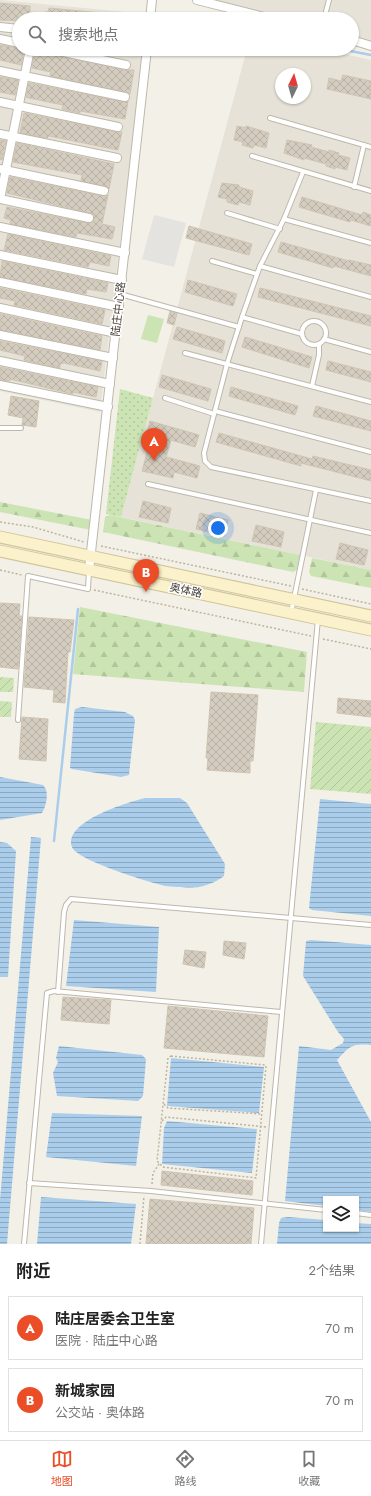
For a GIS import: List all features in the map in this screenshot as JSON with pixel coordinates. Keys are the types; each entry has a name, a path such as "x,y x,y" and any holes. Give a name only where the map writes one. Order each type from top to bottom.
{"main road":[{"name":"奥体路","path":"0,537 371,616"},
{"name":"奥体路","path":"0,551 371,630"}],"street":[{"path":"151,12 152,0"},
{"path":"197,0 244,12"},
{"path":"0,27 12,28"},
{"path":"0,39 12,42"},
{"path":"359,42 371,46"},
{"path":"29,56 13,136 3,170 0,199 88,218"},
{"path":"83,56 126,65"},
{"name":"陆庄中心路","path":"89,570 146,56"},
{"path":"0,71 125,97"},
{"path":"0,102 118,127"},
{"path":"0,134 118,158"},
{"path":"3,170 104,191"},
{"path":"0,227 124,253"},
{"path":"0,255 122,280"},
{"path":"0,282 119,307"},
{"path":"0,308 116,333"},
{"path":"0,334 113,358"},
{"path":"0,361 110,384"},
{"path":"0,385 108,407"}],"lane":[{"path":"326,12 329,0"},
{"path":"270,118 371,147"},
{"path":"354,186 364,145"},
{"path":"252,156 371,191"},
{"path":"303,172 280,229 260,266 242,317 227,364 204,453 205,461 211,467 371,502"},
{"path":"227,214 280,229"},
{"path":"284,219 371,243"},
{"path":"212,261 258,274"},
{"path":"260,266 371,297"},
{"path":"120,294 239,327"},
{"path":"242,317 302,334 308,343 318,344 324,339 326,331 318,323 307,324 302,334"},
{"path":"324,339 371,352"},
{"path":"312,386 319,355 318,344"},
{"path":"185,353 371,402"},
{"path":"165,398 371,452"},
{"path":"0,428 21,428"},
{"path":"148,484 371,533"},
{"path":"291,613 316,490"},
{"path":"18,720 28,576 88,589 89,570"},
{"path":"261,1244 318,619"},
{"path":"58,992 64,912 66,905 71,899 371,925"},
{"path":"24,1244 47,993 58,992 281,1012"},
{"path":"29,1183 151,1191 323,1210"},
{"path":"359,1214 371,1215"}],"path":[{"path":"0,522 33,527 92,544 371,604"},
{"path":"0,570 28,576"},
{"path":"88,589 371,649"},
{"path":"151,1191 153,1173 158,1164 168,1058 171,1056 265,1065 266,1069 256,1178 163,1167 158,1164"},
{"path":"163,1102 168,1108 257,1115 262,1114"},
{"path":"161,1122 166,1117 272,1128"},
{"path":"140,1244 145,1191"}],"shaded area":[{"path":"0,0 126,12 12,12 12,56 142,56 100,412 0,391"},
{"path":"209,0 371,0 371,43 359,40 359,12 254,12"},
{"path":"245,56 353,56 371,60 371,570 121,517"},
{"path":"154,215 186,223 174,267 142,259"}],"green space":[{"path":"148,315 164,319 157,343 141,339"},
{"path":"120,389 153,398 121,517 106,514"},
{"path":"0,502 92,520 91,530 0,512"},
{"path":"110,515 300,555 297,570 293,572 103,532 105,517"},
{"path":"312,558 371,570 371,588 311,576 309,572"},
{"path":"80,607 307,652 304,692 73,674"},
{"path":"0,677 14,678 13,692 0,692"},
{"path":"0,701 12,702 11,717 0,717"},
{"path":"316,722 371,727 371,794 310,789"}],"water":[{"path":"82,707 125,712 133,716 135,720 129,775 121,777 70,768 74,714 75,709"},
{"path":"0,777 43,785 47,795 45,807 42,813 0,820"},
{"path":"145,798 180,798 187,803 225,864 224,876 213,883 199,887 166,886 131,876 100,864 86,858 72,847 72,838 77,829 87,821 112,808"},
{"path":"320,799 371,804 371,916 312,910 309,908"},
{"path":"31,837 41,838 7,1244 0,1244 0,1200"},
{"path":"0,842 7,843 16,851 8,977 0,977"},
{"path":"74,920 159,927 156,992 66,986"},
{"path":"311,940 371,945 371,1045 352,1046 337,1060 371,1122 371,1212 359,1210 359,1196 323,1196 323,1206 285,1201 299,1046 331,1050 343,1043 344,1039 338,1032 303,976 306,941"},
{"path":"59,1046 142,1055 146,1059 143,1096 138,1101 57,1096 53,1073 58,1062 56,1058"},
{"path":"171,1058 264,1067 259,1113 167,1106"},
{"path":"52,1113 142,1116 136,1166 46,1157"},
{"path":"167,1121 257,1129 252,1173 162,1164 164,1128"},
{"path":"41,1197 136,1204 131,1244 37,1244"},
{"path":"288,1217 323,1220 323,1232 359,1232 359,1223 371,1224 371,1244 277,1244 279,1223 281,1218"}],"building":[{"path":"0,3 30,6 30,12 12,12 12,21 0,20"},
{"path":"49,8 91,12 48,12"},
{"path":"0,45 12,47 12,56 23,56 21,65 0,60"},
{"path":"34,56 62,56 125,70 134,70 130,94 50,76 51,72 32,68"},
{"path":"343,75 371,81 371,99 327,89 329,78 341,81"},
{"path":"0,77 18,80 15,95 0,92"},
{"path":"29,83 124,102 128,101 125,119 62,109 63,105 26,97"},
{"path":"24,113 122,132 118,150 49,136 47,138 20,133"},
{"path":"237,126 246,128 246,126 269,133 266,148 254,145 253,148 242,145 243,142 234,140"},
{"path":"0,140 6,141 2,160 0,159"},
{"path":"287,140 312,145 311,147 329,152 329,150 339,153 338,155 350,158 347,170 335,167 335,169 326,166 326,164 304,158 304,160 284,153"},
{"path":"17,143 114,164 109,189 105,186 81,181 82,175 13,162"},
{"path":"10,177 103,196 108,195 102,224 115,227 112,239 77,233 76,237 10,224 11,220 4,218 7,207 88,223 93,222 94,219 90,213 7,193"},
{"path":"222,183 239,185 239,187 253,191 250,205 239,202 238,205 227,202 227,199 218,197"},
{"path":"302,197 362,215 363,212 371,215 371,226 351,220 350,222 299,207"},
{"path":"189,226 252,244 249,255 186,238"},
{"path":"8,234 111,256 109,266 90,262 88,267 4,250"},
{"path":"281,242 349,261 371,265 371,276 334,266 333,268 278,252"},
{"path":"2,261 108,283 106,292 87,289 86,294 0,277"},
{"path":"188,280 237,294 233,306 185,292"},
{"path":"0,288 105,310 102,324 14,305 15,301 0,298"},
{"path":"260,288 371,316 371,326 258,297"},
{"path":"170,311 177,313 174,325 167,323"},
{"path":"0,314 102,336 100,350 0,330"},
{"path":"177,327 225,341 222,353 173,339"},
{"path":"245,337 312,357 309,368 242,347"},
{"path":"0,341 102,361 100,371 64,363 60,364 60,368 24,360 25,356 0,350"},
{"path":"328,361 371,372 371,382 326,370"},
{"path":"0,367 98,387 96,397 73,392 73,394 10,379 10,381 0,380"},
{"path":"162,375 211,389 208,401 159,387"},
{"path":"231,387 298,406 295,415 229,396"},
{"path":"11,396 39,401 36,427 22,425 23,418 8,415"},
{"path":"316,406 371,421 371,431 313,416"},
{"path":"150,421 199,435 195,447 171,440 166,457 200,466 197,478 174,472 173,478 142,471 152,434 147,433"},
{"path":"219,433 312,459 313,456 371,470 371,481 301,463 301,466 216,442"},
{"path":"143,501 171,508 168,523 139,517"},
{"path":"200,513 228,520 225,536 196,529"},
{"path":"256,525 284,532 281,547 252,541"},
{"path":"340,543 368,550 364,565 336,559"},
{"path":"0,603 20,604 19,616 22,616 18,669 0,667"},
{"path":"29,617 74,620 70,652 68,652 65,703 53,702 54,690 24,687"},
{"path":"211,692 258,695 253,761 250,761 250,773 207,770 208,758 206,758"},
{"path":"338,698 371,701 371,717 337,713"},
{"path":"22,717 48,719 46,761 19,759"},
{"path":"224,941 246,943 244,959 223,955"},
{"path":"185,950 206,952 204,968 183,964"},
{"path":"63,997 111,1000 109,1024 61,1020"},
{"path":"168,1006 268,1016 264,1057 164,1048"},
{"path":"162,1171 253,1181 252,1195 161,1185"},
{"path":"150,1199 254,1208 251,1244 146,1244"}],"waterway":[{"path":"359,53 371,55"},
{"path":"54,841 78,609"}],"place":[{"name":"陆庄居委会卫生室","path":"154,461"},
{"name":"新城家园","path":"146,592"}]}
